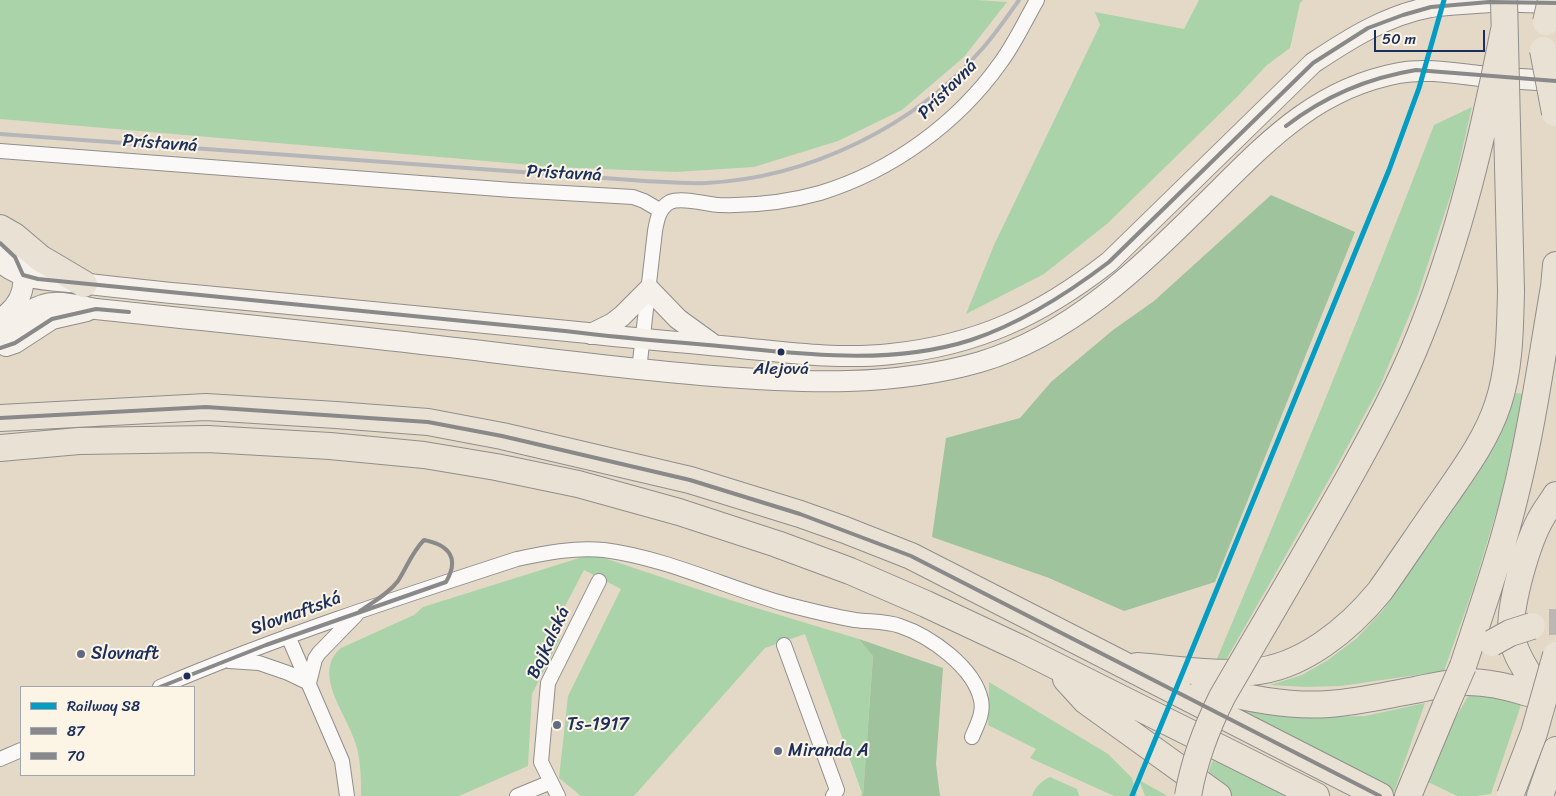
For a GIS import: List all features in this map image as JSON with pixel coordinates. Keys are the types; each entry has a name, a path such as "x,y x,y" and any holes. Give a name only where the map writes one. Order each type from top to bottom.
{"highway":[{"path":"1124,664 1221,673 1253,672 1277,667 1302,656 1328,640 1367,608 1380,591 1486,433 1498,405 1506,374 1510,341 1511,291 1504,1"},
{"path":"1551,8 1543,50 1555,118"},
{"path":"1187,785 1208,726 1222,697 1357,462 1396,389 1419,337 1443,275 1463,212 1477,159 1504,30"},
{"path":"0,228 14,236 40,258 84,284"},
{"path":"1412,786 1463,666 1504,540 1529,434 1556,265"},
{"path":"0,418 206,406 428,422 502,436 690,480 800,514 911,556 1380,796"},
{"path":"0,448 79,441 208,439 330,446 433,457 496,467 578,484 679,512 777,544 926,604 1316,796"},
{"path":"1124,664 1218,690 1296,705 1329,704 1367,699 1437,685 1468,682 1530,686 1512,638 1512,611 1533,536 1542,516 1556,495"},
{"path":"1463,666 1492,643 1510,634 1540,624"},
{"path":"1510,796 1534,733 1556,656"},
{"path":"1053,665 1086,701 1187,785 1205,796"},
{"path":"1540,796 1556,750"},
{"path":"1187,785 1218,796"}],"main road":[{"path":"0,261 12,271 38,279 821,356 888,355 949,346 1013,323 1067,293 1109,262 1313,63 1368,28 1431,7 1504,1 1551,8"},
{"path":"0,335 12,330 32,310 47,303 70,304 96,309 639,370 778,381 863,381 912,377 949,370 1001,354 1051,331 1080,314 1125,280 1265,143 1302,113 1339,92 1396,73 1416,70 1480,76"},
{"path":"0,243 13,254 23,275 21,295 16,305 0,319"},
{"path":"591,334 613,323 649,289 678,319 716,345"},
{"path":"0,348 15,342 52,319 96,309"}],"street":[{"name":"Prístavná","path":"0,151 512,190 633,197 661,211 670,202 677,201 719,205 754,204 796,199 844,184 886,165 933,132 968,102 986,83 1002,60 1037,0"},
{"path":"639,370 655,231 661,211"},
{"name":"Slovnaftská","path":"163,686 288,636 517,559 545,553 602,550 631,555 663,564 784,604 857,620 883,622 900,626 924,636 960,665 975,684 981,701 981,712 972,736"},
{"name":"Bajkalská","path":"558,796 541,762 548,683 599,581"},
{"path":"308,684 315,659 319,653 360,611"},
{"path":"288,636 342,761 347,796"},
{"path":"784,646 835,793"},
{"path":"226,661 259,663 288,673 308,684"},
{"path":"0,759 20,750"},
{"path":"517,796 551,782"}],"green space":[{"path":"0,0 977,0 1007,2 964,57 902,110 838,141 754,167 676,172 555,167 0,119"},
{"path":"1199,0 1303,0 1300,3 1290,48 1267,65 1237,97 1108,223 1044,274 966,314 994,245 1100,25 1095,12 1184,29"},
{"path":"1472,107 1454,185 1417,297 1380,386 1338,464 1227,658 1216,661 1327,394 1434,125"},
{"path":"1271,195 1355,232 1215,582 1124,611 1049,578 932,537 946,438 1020,418 1051,382 1113,330 1154,301"},
{"path":"1516,393 1524,394 1501,496 1474,586 1444,671 1341,686 1270,685 1302,675 1328,660 1357,638 1383,610 1485,460 1502,431"},
{"path":"592,554 730,600 859,639 873,655 863,796 861,796 862,793 805,634 765,648 634,796 581,796 559,778 568,696 621,589 584,570 551,633 560,639 532,694 528,766 459,796 361,796 358,753 330,680 333,658 341,648 414,615 423,607"},
{"path":"859,639 943,668 936,764 940,796 863,796 873,656"},
{"path":"989,682 1108,754 1132,778 1137,796 1114,796 1030,758 1036,749 988,725"},
{"path":"1471,691 1523,699 1491,794 1457,796 1426,781 1455,719"},
{"path":"1425,703 1394,792 1242,718 1246,708 1306,717 1365,716"},
{"path":"1213,760 1288,796 1228,796 1209,782 1209,770"},
{"path":"1050,777 1077,789 1079,796 1032,796 1039,785"},
{"path":"1139,780 1166,795 1166,796 1145,796"}],"tunnel":[{"path":"1549,622 1556,622"}],"railway":[{"path":"0,134 676,183 706,183 745,179 783,171 821,159 858,143 892,124 925,102 955,77 987,43 1019,0"}],"rail line":[{"name":"S8","path":"1132,796 1389,170 1419,88 1444,0"}],"transit line":[{"name":"87","path":"0,243 15,257 23,275 38,279 807,354 873,356 939,348 971,340 1026,316 1077,285 1109,262 1313,63 1368,28 1431,7 1489,2 1556,3"},
{"name":"87","path":"1286,126 1331,97 1364,83 1398,73 1416,70 1556,81"},
{"name":"87","path":"0,348 15,343 52,319 96,309 129,312"},
{"name":"70","path":"0,418 206,407 428,422 502,436 690,480 800,514 911,556 1380,796"},
{"name":"70","path":"163,686 266,645 446,582 452,566 450,554 440,545 424,540 394,586 360,611"}],"place":[{"name":"Alejová","path":"781,352"},
{"name":"Slovnaft","path":"81,654"},
{"name":"Ts-1917","path":"557,725"},
{"name":"Miranda A","path":"778,751"}]}
